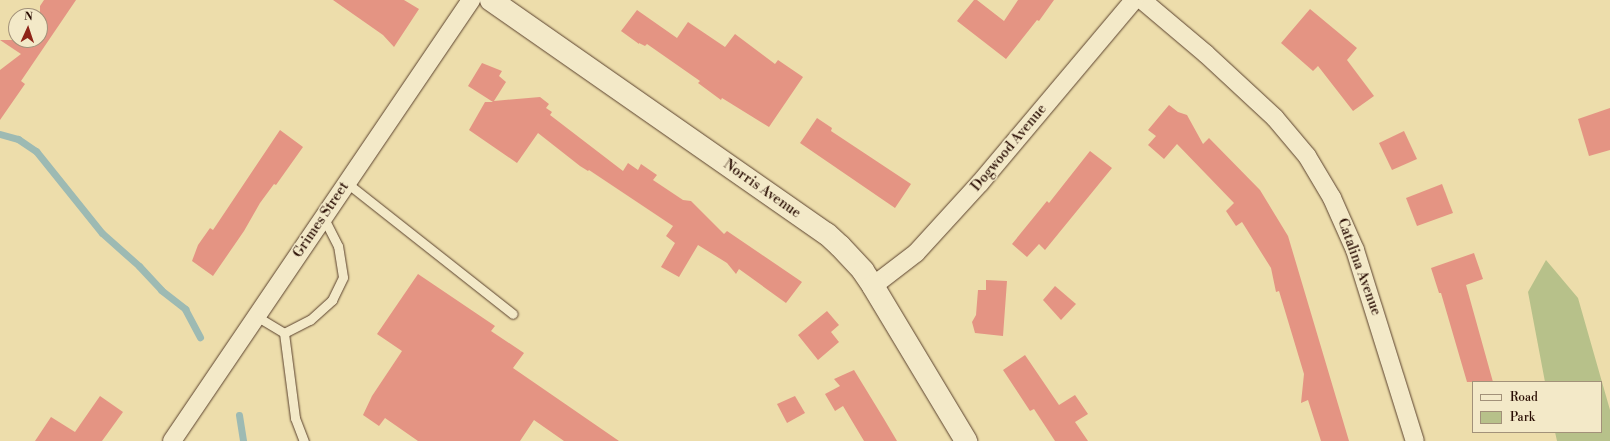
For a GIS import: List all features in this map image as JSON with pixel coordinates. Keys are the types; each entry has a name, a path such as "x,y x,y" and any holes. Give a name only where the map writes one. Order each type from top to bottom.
{"street":[{"name":"Grimes Street","path":"172,441 472,0"},
{"name":"Norris Avenue","path":"491,0 827,234 862,269 966,441"},
{"name":"Dogwood Avenue","path":"873,286 916,253 980,183 1134,0"},
{"name":"Catalina Avenue","path":"1142,0 1206,54 1275,118 1310,161 1332,198 1355,250 1415,441"}],"lane":[{"path":"347,183 512,314"},
{"path":"284,333 310,320 332,300 343,277 338,246 323,217"},
{"path":"256,316 284,333"},
{"path":"284,333 296,418 304,441"}],"green space":[{"path":"1546,260 1578,298 1602,381 1545,381 1528,292"},
{"path":"1602,382 1610,410 1610,441 1557,441 1555,433 1602,433"}],"building":[{"path":"44,0 76,0 48,41 48,8 40,8"},
{"path":"333,0 404,0 419,9 394,47 383,35"},
{"path":"974,0 977,0 1004,21 1018,0 1054,0 1039,21 1037,20 1006,59 957,21"},
{"path":"1310,9 1357,48 1347,60 1374,96 1353,111 1318,66 1313,71 1281,43"},
{"path":"637,10 677,38 688,22 725,47 735,34 775,64 778,60 803,77 769,127 722,98 721,100 698,83 700,81 647,44 645,46 639,44 621,31"},
{"path":"0,40 8,40 8,45"},
{"path":"12,48 43,48 21,81 25,84 0,120 0,70 21,54"},
{"path":"482,63 502,71 499,76 506,82 494,101 540,97 549,104 546,108 552,112 550,115 623,171 628,163 638,170 641,164 657,175 653,180 683,200 691,201 724,234 727,231 802,282 786,303 739,269 736,274 727,263 698,245 679,277 661,267 675,243 666,236 673,226 589,170 588,171 580,166 538,133 517,163 469,130 485,102 493,102 468,86"},
{"path":"1169,105 1178,112 1187,115 1203,144 1209,138 1260,190 1288,236 1349,441 1321,441 1308,400 1301,403 1304,374 1279,291 1276,292 1271,268 1242,222 1236,226 1226,211 1234,203 1177,144 1164,159 1148,145 1156,136 1148,130"},
{"path":"1610,108 1610,150 1589,156 1578,119"},
{"path":"817,118 832,128 831,131 911,184 895,208 800,143"},
{"path":"280,130 303,147 276,185 274,184 260,203 244,231 213,276 192,261 198,245 210,228 213,230"},
{"path":"1404,131 1417,159 1392,170 1379,143"},
{"path":"1090,151 1112,168 1045,250 1039,244 1027,257 1012,244 1047,201 1049,203"},
{"path":"1442,184 1453,213 1417,226 1406,198"},
{"path":"1474,253 1483,279 1466,285 1493,381 1467,382 1441,293 1439,293 1431,268"},
{"path":"418,274 495,326 491,331 524,353 513,368 619,441 564,441 534,420 520,441 418,441 385,418 379,426 363,415 372,396 402,351 377,334"},
{"path":"986,280 1007,281 1003,336 975,333 972,322 976,315 978,290 986,290"},
{"path":"1055,286 1076,304 1061,320 1043,300"},
{"path":"827,311 839,325 831,332 839,342 818,360 798,335"},
{"path":"1025,355 1059,405 1075,395 1088,414 1075,422 1088,441 1055,441 1034,409 1030,411 1003,370"},
{"path":"854,370 897,441 864,441 843,406 835,411 825,394 840,386 834,379"},
{"path":"100,396 123,412 102,441 35,441 51,417 75,432"},
{"path":"795,396 805,413 787,423 777,404"}],"waterway":[{"path":"0,134 18,139 36,151 102,233 139,266 161,290 185,309 200,337"},
{"path":"239,415 243,441"}]}
